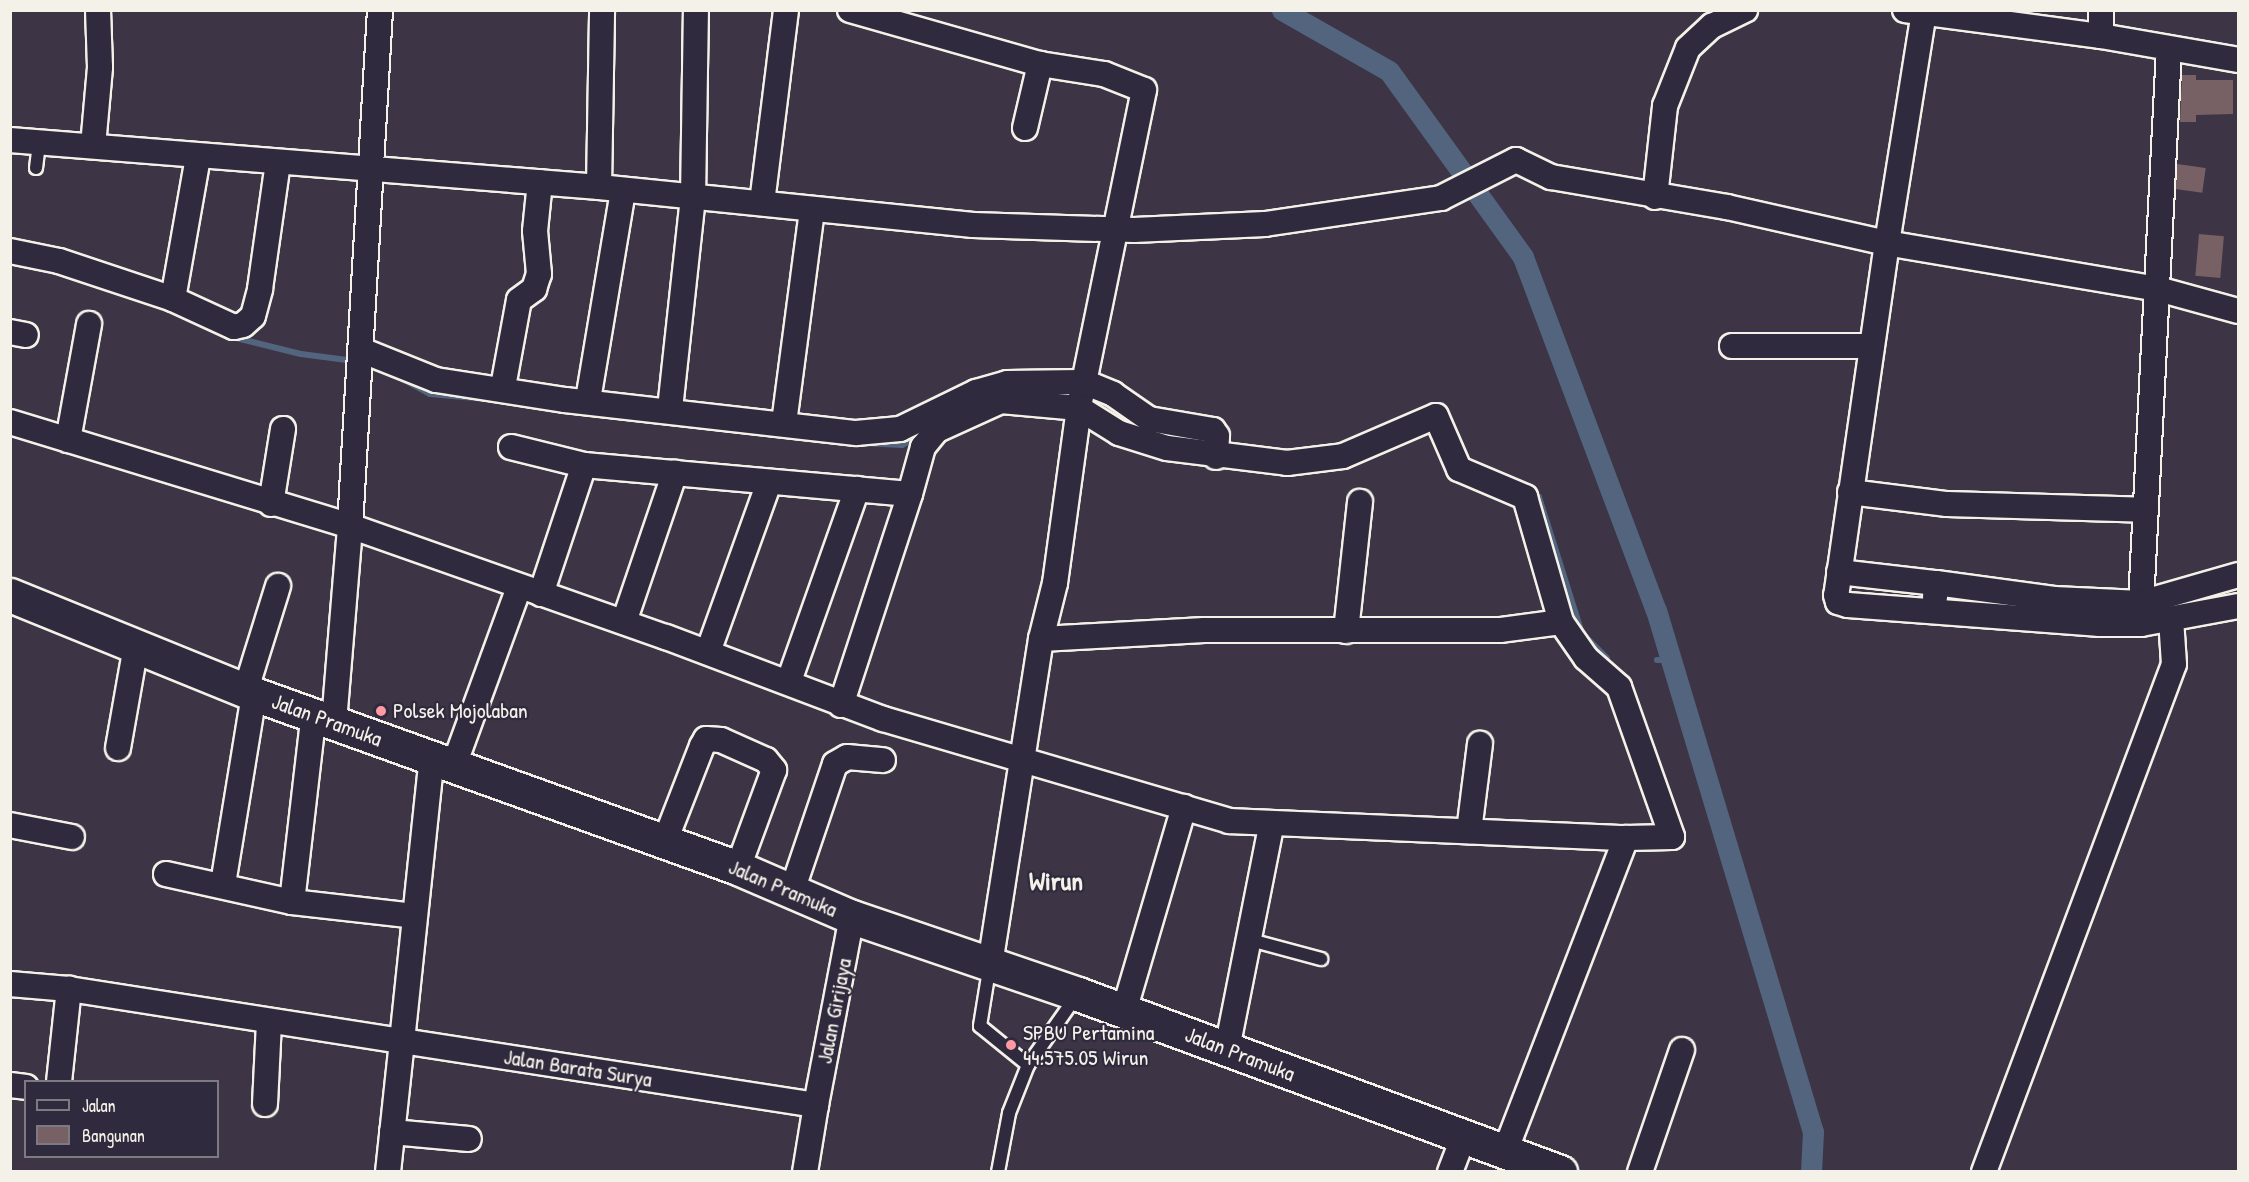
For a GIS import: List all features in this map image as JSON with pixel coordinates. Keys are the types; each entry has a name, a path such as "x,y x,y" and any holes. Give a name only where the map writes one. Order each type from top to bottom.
{"main road":[{"name":"Jalan Pramuka","path":"10,595 250,692 738,868 852,917 1078,994 1560,1172"}],"street":[{"path":"93,146 100,67 98,10"},
{"path":"292,902 324,717 350,526 380,10"},
{"path":"599,187 602,10"},
{"path":"670,409 693,198 696,10"},
{"path":"762,203 786,10"},
{"path":"850,10 1040,64 1104,74 1144,90 1082,395 1055,583 1041,639 990,963"},
{"path":"1655,197 1665,105 1688,48 1712,26 1745,10"},
{"path":"2101,10 2101,36"},
{"path":"2238,60 2101,36 1914,12 1887,243 1839,572 1838,602 1935,598 2054,599 2172,619 2238,606"},
{"path":"2141,614 2144,510 2158,289 2169,49"},
{"path":"1025,128 1040,64"},
{"path":"10,140 198,157 372,167 599,187 973,225 1114,230 1265,224 1452,195 1521,161 1551,177 1655,197 1727,207 1887,243 2158,289 2238,311"},
{"path":"173,299 198,157"},
{"path":"10,250 59,261 173,299 234,327 253,316 278,162"},
{"path":"504,387 519,300 534,289 539,274 535,231 540,182"},
{"path":"588,400 623,191"},
{"path":"784,423 812,210"},
{"path":"69,440 89,324"},
{"path":"1732,346 1872,346"},
{"path":"360,357 436,380 784,423 882,432 900,429 976,392 1007,382 1082,395"},
{"path":"10,422 271,504 350,526 789,681 841,705 1229,821 1271,826 1626,838 1672,837 1619,687 1586,658 1561,622 1525,497 1459,469 1436,416 1331,460 1287,464 1217,451 1213,430 1149,419 1113,394 1001,401 966,415 937,430 923,447 910,494 841,705"},
{"path":"271,504 283,429"},
{"path":"511,447 584,465 910,494"},
{"path":"388,1172 414,916 443,761 530,591 584,465"},
{"path":"624,622 675,472"},
{"path":"708,652 769,483"},
{"path":"789,681 857,489"},
{"path":"1850,492 1947,504 2144,510"},
{"path":"1346,631 1360,502"},
{"path":"2141,614 2238,575"},
{"path":"223,884 250,692 278,586"},
{"path":"1984,1172 2174,664 2172,619"},
{"path":"1041,639 1204,630 1500,630 1561,622"},
{"path":"118,748 136,646"},
{"path":"664,841 702,746 706,739 721,740 766,760 774,770 738,868"},
{"path":"1469,831 1480,744"},
{"path":"792,891 835,764 847,757 883,760"},
{"path":"1124,1011 1184,807"},
{"path":"10,825 72,837"},
{"path":"1227,1049 1271,826"},
{"path":"1505,1152 1626,838"},
{"path":"166,874 223,884 292,902 414,916"},
{"name":"Jalan Girijaya","path":"816,1105 852,917"},
{"name":"Jalan Barata Surya","path":"10,984 69,989 816,1105"},
{"path":"59,1080 69,989"},
{"path":"265,1104 269,1021"},
{"path":"1640,1172 1682,1050"},
{"path":"805,1172 816,1105"},
{"path":"392,1132 469,1139"},
{"path":"1450,1172 1463,1138"}],"lane":[{"path":"36,168 39,143"},
{"path":"1247,939 1321,959"},
{"path":"990,963 980,1026 1028,1065"},
{"path":"998,1172 1010,1113 1028,1065 1078,994"}],"building":[{"path":"2182,75 2196,75 2196,80 2233,80 2233,114 2196,115 2196,122 2180,122"},
{"path":"2177,164 2206,168 2202,193 2174,189"},
{"path":"2199,234 2224,236 2220,278 2195,276"}],"waterway":[{"path":"1282,10 1389,71 1523,257 1656,610 1813,1132 1811,1172"},
{"path":"224,335 301,354 355,361"},
{"path":"392,373 430,394 487,399"},
{"path":"1086,397 1132,421"},
{"path":"1409,415 1442,405 1452,425"},
{"path":"1167,434 1189,440"},
{"path":"863,443 902,445 919,436"},
{"path":"1531,491 1539,497 1582,633 1607,658"},
{"path":"1657,660 1671,660"}],"place":[{"name":"Polsek Mojolaban","path":"381,711"},
{"name":"SPBU Pertamina 44.575.05 Wirun","path":"1011,1045"}],"district":[{"name":"Wirun","path":"1056,881"}]}
